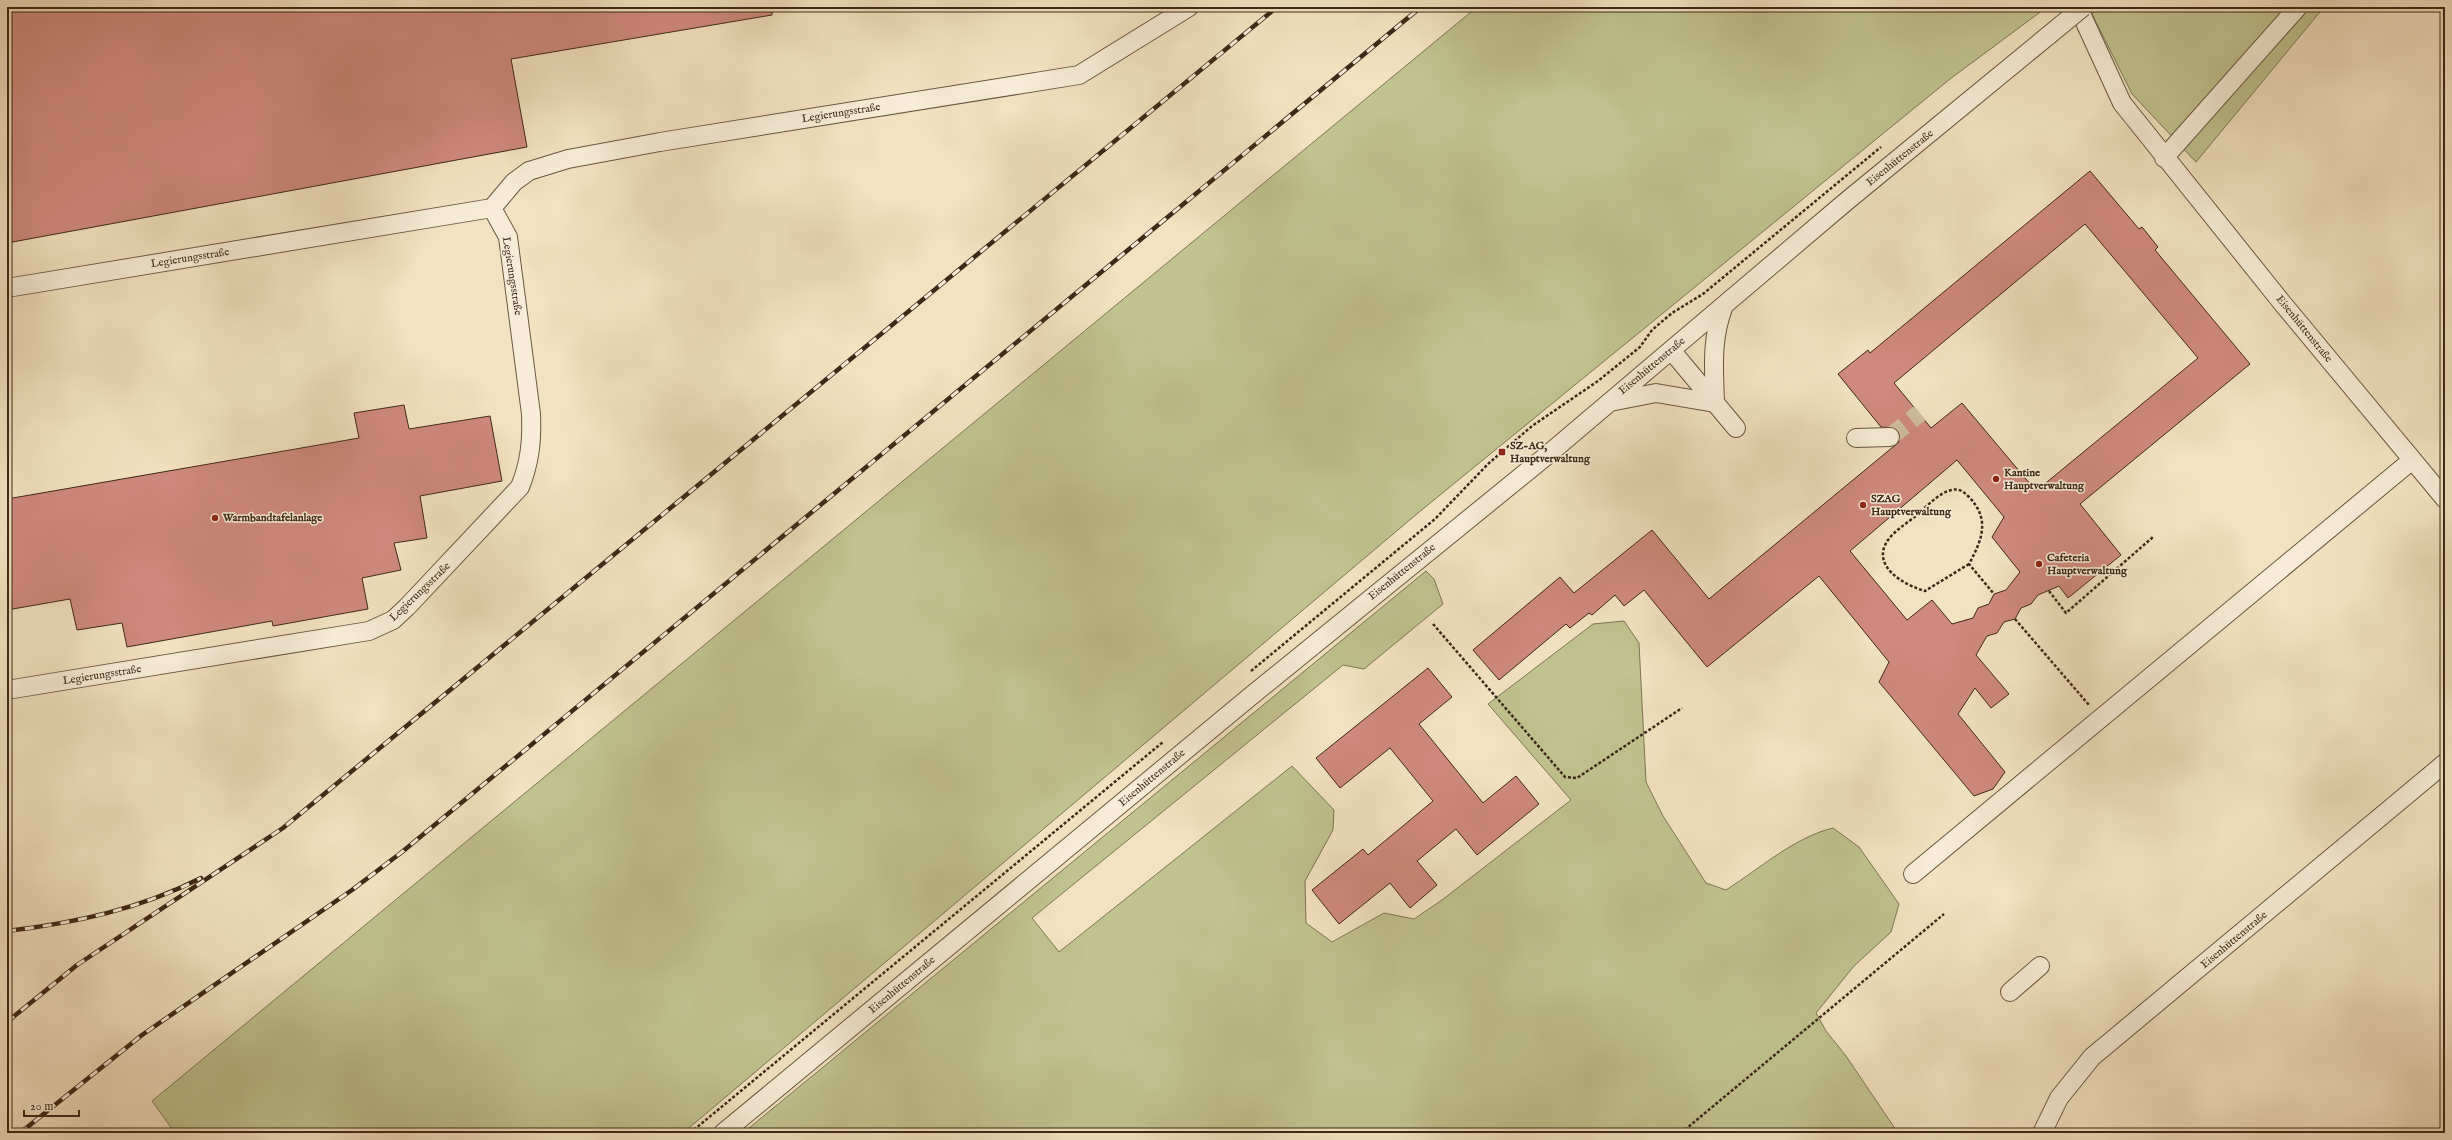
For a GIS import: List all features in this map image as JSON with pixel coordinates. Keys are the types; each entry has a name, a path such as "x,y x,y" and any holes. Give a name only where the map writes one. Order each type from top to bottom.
{"street":[{"name":"Legierungsstraße","path":"7,288 492,208 514,182 529,171 568,159 668,141 1079,75 1189,7"},
{"name":"Eisenhüttenstraße","path":"2078,7 2122,103 2164,158 2411,461 2445,499"},
{"name":"Eisenhüttenstraße","path":"723,1133 1610,402 2082,7"},
{"path":"2164,158 2298,7"},
{"name":"Legierungsstraße","path":"7,690 369,631 393,620 407,607 466,547 520,488 529,466 532,441 531,414 508,237 492,208"},
{"path":"1715,403 1713,350 1715,329 1723,307"},
{"path":"1671,350 1736,428"},
{"path":"1610,402 1656,393 1715,403"},
{"path":"1856,438 1890,437"},
{"path":"1913,874 2102,719 2411,461"},
{"name":"Eisenhüttenstraße","path":"2042,1133 2059,1098 2092,1057 2445,763"},
{"path":"2010,992 2040,966"}],"path":[{"path":"1250,671 1435,519 1489,463 1532,426 1598,381 1640,347 1652,330 1672,313 1703,294 1882,146"},
{"path":"1953,489 1963,491 1976,504 1983,520 1980,543 1968,564 1925,591 1908,586 1893,576 1884,561 1882,548 1889,538 1940,496 1953,489"},
{"path":"2049,590 2066,613 2153,537"},
{"path":"1968,564 1994,594"},
{"path":"2015,619 2102,719"},
{"path":"1433,624 1566,777 1576,778 1682,708"},
{"path":"690,1133 1170,737"},
{"path":"1681,1133 1944,914"}],"green space":[{"path":"1477,7 2047,7 1950,79 1418,513 683,1133 175,1133 152,1101"},
{"path":"2100,7 2324,7 2196,162 2132,94 2092,14"},
{"path":"1426,571 1434,579 1443,604 1364,669 1343,665 1032,918 1059,952 1292,766 1334,810 1333,830 1305,881 1306,923 1332,942 1384,913 1414,919 1442,900 1571,800 1488,704 1593,624 1624,621 1639,643 1646,782 1663,816 1706,883 1726,890 1791,846 1819,832 1833,828 1859,847 1899,904 1891,932 1854,966 1816,1013 1826,1031 1846,1056 1898,1133 743,1133"}],"building":[{"path":"7,7 772,7 772,15 511,59 527,147 7,243"},
{"path":"2090,171 2139,229 2142,227 2158,247 2155,250 2250,364 2080,504 2121,555 2068,598 2059,586 2038,595 2031,604 2021,608 2015,619 2004,622 1997,633 1987,636 1976,655 2009,694 1991,708 1975,688 1958,714 2005,772 1993,789 1974,796 1879,682 1889,662 1819,576 1707,667 1644,590 1624,606 1615,595 1592,615 1589,613 1570,628 1566,624 1499,680 1473,650 1560,577 1574,593 1652,530 1709,599 1899,442 1899,431 1895,428 1881,427 1838,374 1868,350 1870,353","holes":["2085,224 2198,358 2036,491 1962,403 1931,428 1894,383","1957,460 2004,517 1992,537 2020,572 2006,590 1994,594 1989,604 1978,608 1973,618 1952,624 1932,600 1907,620 1850,551"]},
{"name":"Warmbandtafelanlage","path":"404,405 409,429 490,416 502,481 420,496 427,538 394,543 401,570 362,578 368,609 273,626 272,621 127,647 122,623 77,630 70,599 7,610 7,499 359,438 354,413"},
{"path":"1428,668 1452,697 1419,724 1483,803 1516,776 1539,804 1477,855 1456,829 1417,861 1437,885 1410,908 1390,883 1339,924 1312,890 1363,849 1368,855 1433,801 1390,748 1340,788 1316,758"}],"tunnel":[{"path":"1890,437 1920,413"}],"railway":[{"path":"7,1022 77,965 283,828 1277,7"},
{"path":"20,1133 142,1035 352,890 402,852 1421,7"},
{"path":"7,931 57,924 107,913 155,898 201,878"}],"place":[{"name":"SZ-AG, Hauptverwaltung","path":"1502,452"},
{"name":"Kantine Hauptverwaltung","path":"1996,479"},
{"name":"SZAG Hauptverwaltung","path":"1863,505"},
{"name":"Warmbandtafelanlage","path":"215,518"},
{"name":"Cafeteria Hauptverwaltung","path":"2039,564"}]}
